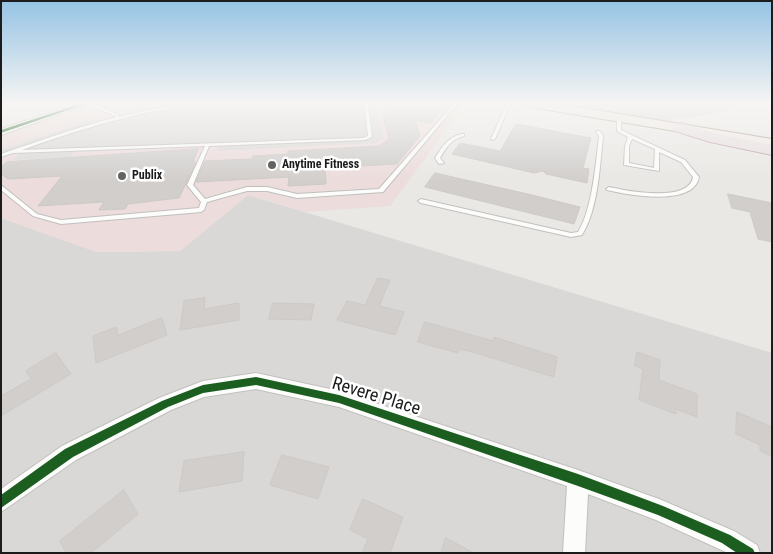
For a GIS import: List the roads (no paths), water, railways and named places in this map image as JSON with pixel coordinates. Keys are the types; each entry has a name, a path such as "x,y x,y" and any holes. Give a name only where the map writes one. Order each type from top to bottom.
{"highway":[{"path":"683,129 710,137 772,150"}],"main road":[{"path":"685,129 772,143"}],"street":[{"name":"Revere Place","path":"1,502 69,453 140,416 203,390 256,381 339,399 578,480 726,539 749,553"},
{"path":"574,553 578,480"}],"lane":[{"path":"1,156 80,129"},
{"path":"13,152 363,139 370,137 369,129"},
{"path":"1,187 35,215 61,222 201,210 204,202 214,197 247,189 267,189 297,196 381,191 435,129"},
{"path":"492,139 497,129"},
{"path":"609,189 639,195 674,193 692,188 696,177 691,168 683,161 630,138 619,131 619,129"},
{"path":"421,201 570,235 580,234 585,230 592,197 601,136 598,132"},
{"path":"441,163 438,158 450,140 454,136 462,135"},
{"path":"630,138 627,146 626,164 657,170 657,149"},
{"path":"204,202 190,185 208,144"}],"place":[{"name":"Anytime Fitness","path":"272,165"},
{"name":"Publix","path":"122,176"}]}
